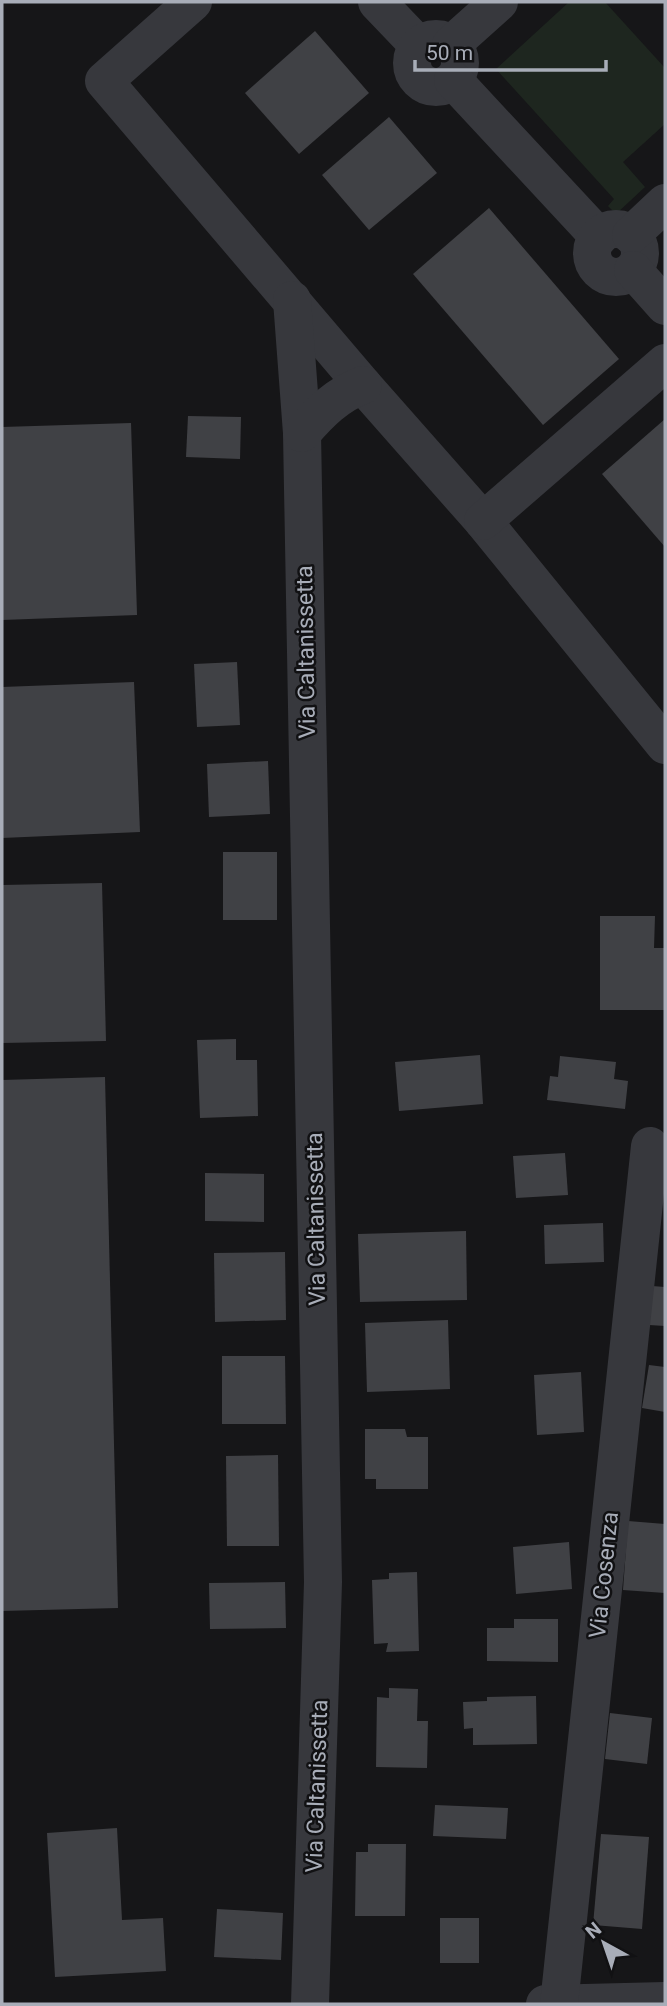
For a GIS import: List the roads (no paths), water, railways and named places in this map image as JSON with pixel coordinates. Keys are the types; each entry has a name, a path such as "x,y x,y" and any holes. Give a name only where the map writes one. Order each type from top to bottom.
{"street":[{"path":"114,72 193,2"},
{"path":"377,2 441,57 621,247 665,306"},
{"path":"441,57 499,2"},
{"path":"114,72 292,300 363,385 491,513 665,745"},
{"path":"114,72 491,513 665,708"},
{"path":"621,247 665,203"},
{"name":"Via Caltanissetta","path":"292,300 302,433 323,1582 310,2004"},
{"path":"491,513 665,363"},
{"path":"302,433 331,402 363,385"},
{"name":"Via Cosenza","path":"559,2004 650,1146"},
{"path":"545,2004 665,1994"}]}
